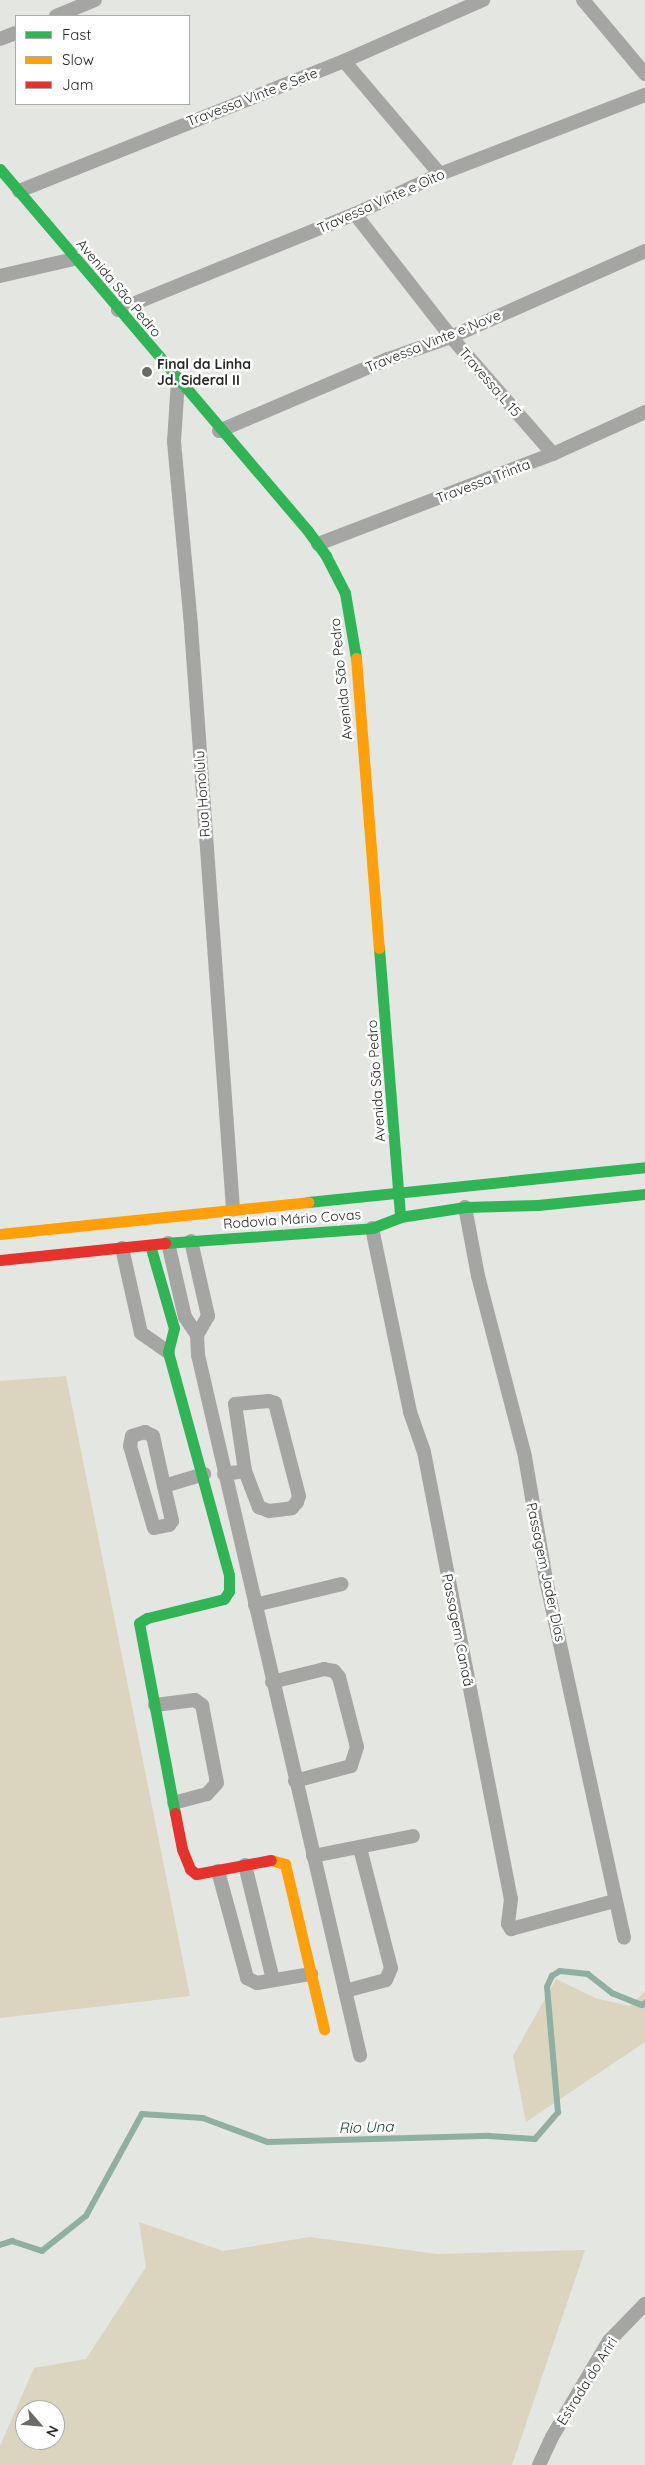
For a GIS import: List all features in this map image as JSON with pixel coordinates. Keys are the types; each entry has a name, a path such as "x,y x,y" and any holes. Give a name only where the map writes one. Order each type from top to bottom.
{"main road":[{"name":"Avenida São Pedro","path":"0,169 220,431 318,544 345,594 355,648 400,1217"},
{"name":"Rodovia Mário Covas","path":"0,1234 645,1167"},
{"name":"Rodovia Mário Covas","path":"0,1260 168,1242 372,1228 400,1217 465,1207 538,1205 645,1194"},
{"path":"150,1245 174,1328 168,1352 204,1474 230,1575 229,1592 224,1599 147,1618 140,1623 174,1802 190,1869 196,1874 218,1872 268,1860 286,1864 324,2030"}],"street":[{"path":"58,15 95,0"},
{"name":"Travessa Vinte e Sete","path":"19,191 344,61 483,0"},
{"path":"583,0 645,74"},
{"path":"0,39 15,32"},
{"path":"344,61 440,174"},
{"name":"Travessa Vinte e Oito","path":"118,310 355,214 440,174 645,95"},
{"name":"Travessa L 15","path":"355,214 451,337 553,454"},
{"name":"Travessa Vinte e Nove","path":"220,431 354,373 451,337 645,251"},
{"path":"0,276 74,258"},
{"name":"Rua Honolulu","path":"178,380 174,450 191,627 232,1209"},
{"name":"Travessa Trinta","path":"318,544 553,454 645,412"},
{"name":"Passagem Jader Dias","path":"465,1207 481,1286 525,1458 546,1580 624,1938"},
{"name":"Passagem Canaã","path":"372,1228 410,1412 424,1452 510,1889 508,1924 511,1929 615,1901"},
{"path":"191,1241 208,1316 197,1335"},
{"path":"168,1242 185,1317 197,1335 198,1355 224,1474 360,2055"},
{"path":"122,1248 141,1333 168,1352"},
{"path":"269,1401 279,1408 299,1496 297,1502 292,1508 270,1511 259,1507 245,1471 235,1404 269,1401"},
{"path":"145,1432 153,1436 164,1486 172,1521 169,1526 154,1528 130,1446 132,1436 145,1432"},
{"path":"224,1474 245,1471"},
{"path":"164,1486 204,1474"},
{"path":"255,1605 342,1584"},
{"path":"272,1682 324,1669 334,1671 339,1677 357,1747 351,1766 295,1781"},
{"path":"155,1705 195,1700 202,1706 217,1783 206,1794 174,1802"},
{"path":"313,1856 413,1836"},
{"path":"345,1991 386,1980 391,1968 360,1848"},
{"path":"245,1865 273,1980"},
{"path":"218,1872 247,1978 257,1983 311,1974"},
{"name":"Estrada do Ariri","path":"539,2465 552,2437 609,2342 645,2304"}],"shaded area":[{"path":"66,1376 190,1996 0,2018 0,1381"},
{"path":"556,1979 595,1998 630,2006 645,1991 645,2042 526,2122 513,2056"},
{"path":"139,2222 223,2251 310,2237 437,2254 585,2250 512,2465 0,2465 0,2446 15,2412 15,2450 65,2450 65,2400 20,2400 34,2368 86,2359 146,2267"}],"waterway":[{"name":"Rio Una","path":"0,2245 12,2241 42,2251 86,2216 142,2114 203,2118 268,2142 489,2136 535,2139 558,2113 547,1987 552,1976 560,1971 588,1974 612,1993 642,2005 645,2003"}],"traffic: fast":[{"path":"0,169 308,531 326,556 345,593 356,658"},
{"path":"379,948 400,1217"},
{"path":"308,1202 645,1167"},
{"path":"165,1243 372,1228 400,1217 465,1207 538,1205 645,1194"},
{"path":"150,1245 174,1328 168,1352 229,1575 229,1591 224,1599 147,1618 139,1623 175,1813"}],"traffic: slow":[{"path":"356,658 379,948"},
{"path":"0,1234 308,1202"},
{"path":"271,1860 285,1864 324,2029"}],"traffic: jam":[{"path":"0,1260 165,1243"},
{"path":"175,1813 182,1849 190,1869 196,1874 271,1860"}],"place":[{"name":"Final da Linha Jd. Sideral II","path":"147,372"}]}
